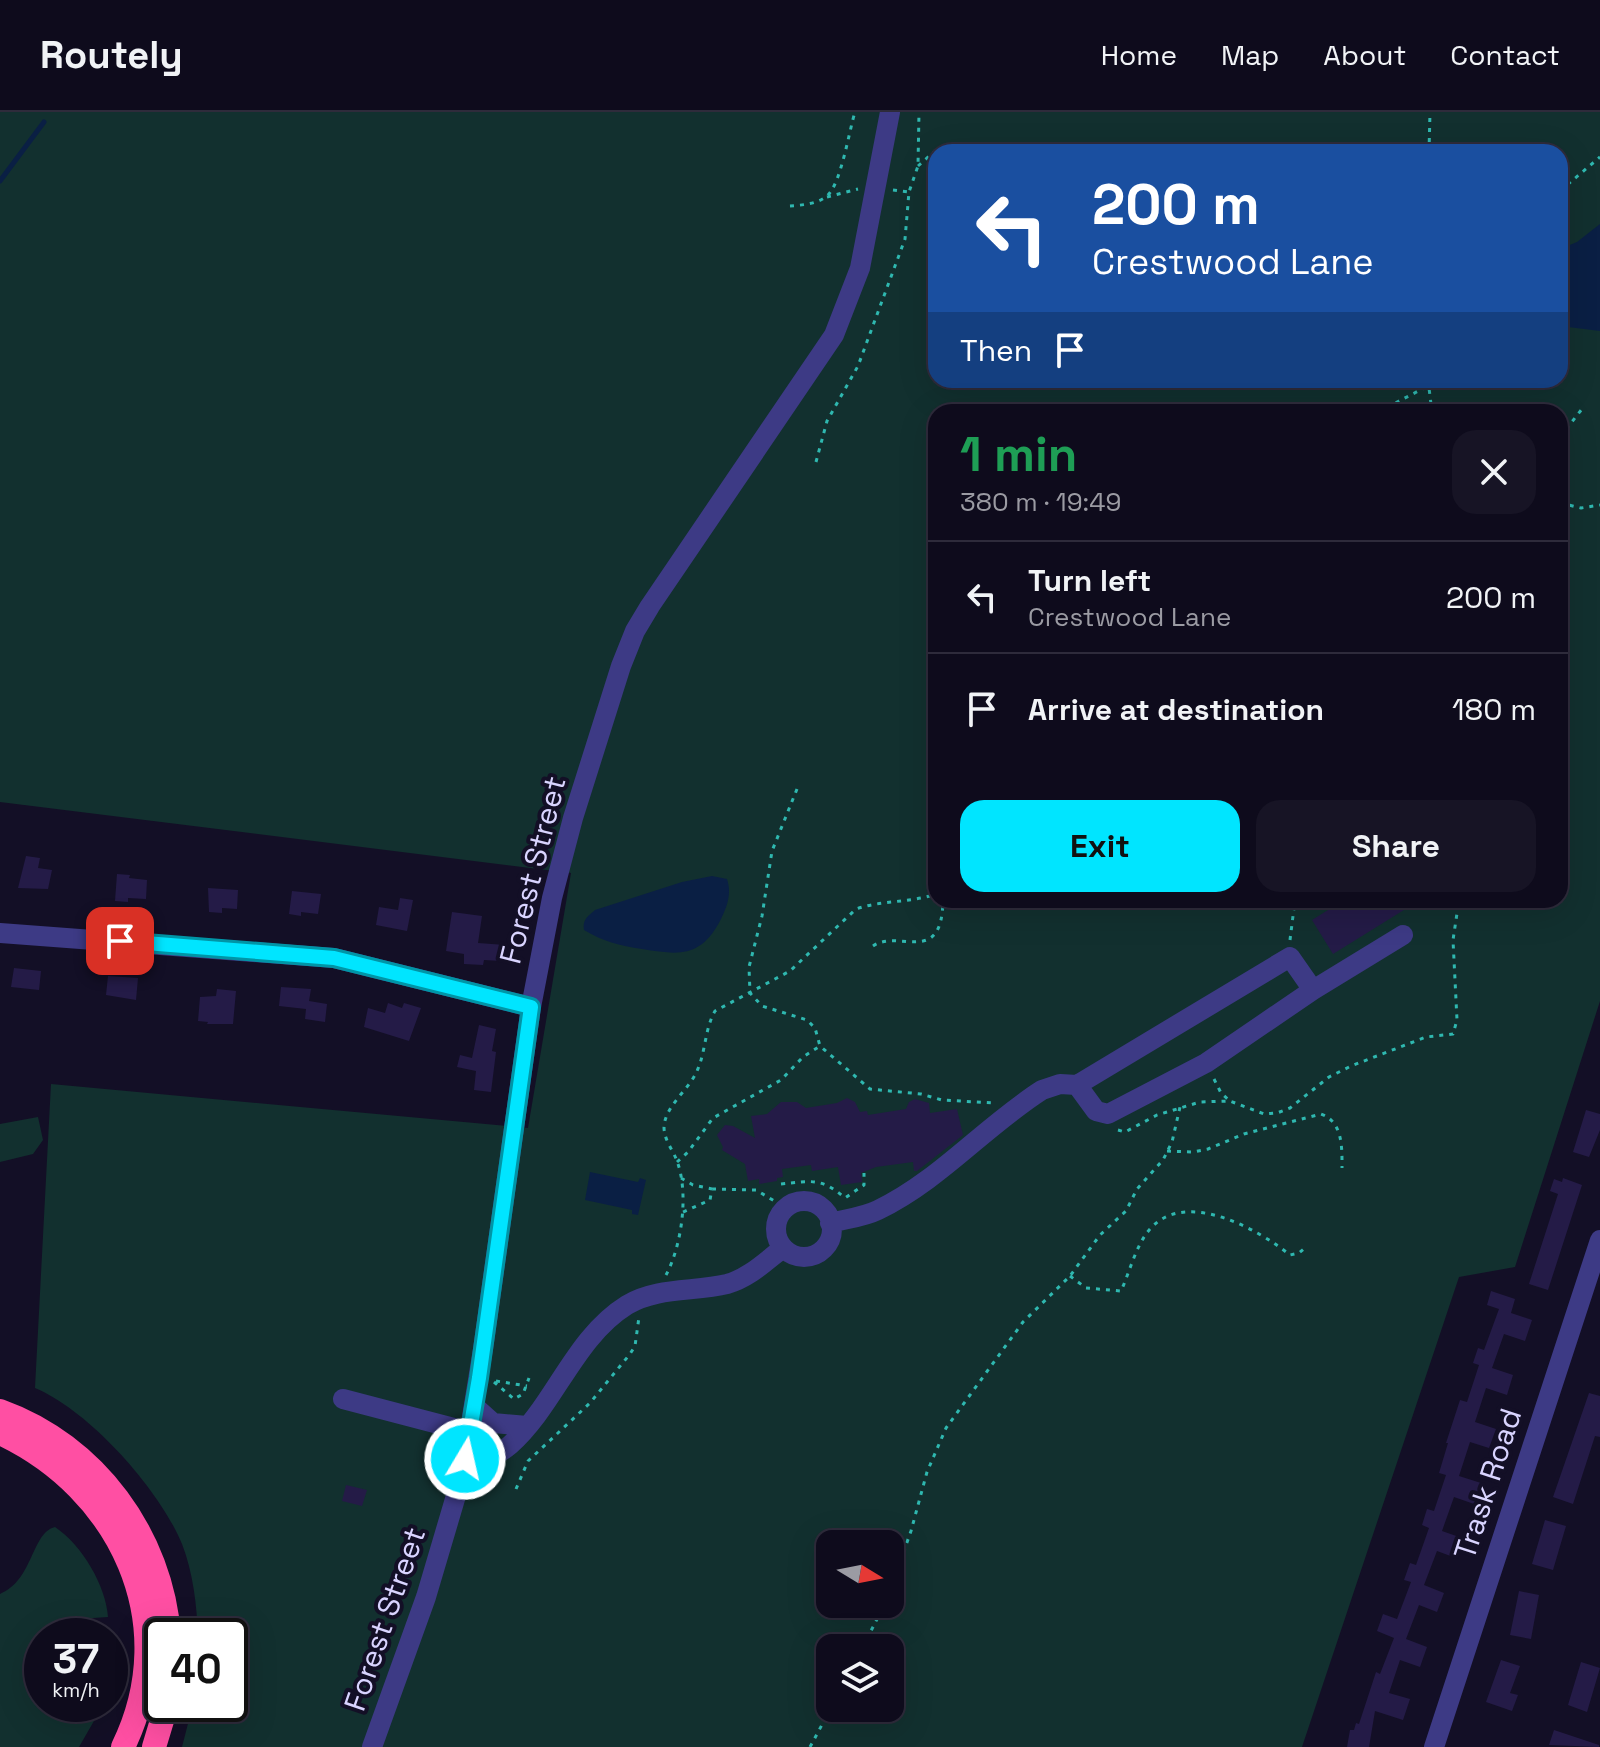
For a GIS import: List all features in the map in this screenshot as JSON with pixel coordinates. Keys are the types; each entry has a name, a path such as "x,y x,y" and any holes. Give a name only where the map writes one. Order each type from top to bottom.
{"highway":[{"path":"0,1411 68,1446 114,1493 129,1514 153,1563 162,1590 166,1618"},
{"path":"0,1433 35,1452 71,1478 112,1528 129,1561 141,1605 146,1662 141,1697 123,1747"},
{"path":"154,1747 162,1722"}],"street":[{"name":"Forest Street","path":"372,1747 418,1621 463,1472 474,1406 489,1379 531,1007 558,873 628,646 650,606 834,335 860,268 890,112"},
{"path":"0,933 334,958 531,1007"},
{"path":"1077,1085 1096,1111 1108,1114 1206,1063 1313,990 1403,935"},
{"path":"830,1223 875,1212 900,1198 940,1172 1022,1104 1052,1085 1077,1085 1290,957 1313,990"},
{"path":"798,1202 816,1204 823,1209 830,1223 831,1235 827,1243 813,1255 795,1255 783,1248 777,1237 778,1219 786,1208 798,1202"},
{"name":"Trask Road","path":"1434,1747 1600,1240"},
{"path":"463,1472 511,1444 601,1325 628,1305 653,1294 735,1281 751,1273 783,1248"},
{"path":"343,1399 469,1432"},
{"path":"474,1406 493,1423 527,1426"}],"path":[{"path":"790,206 813,203 831,192 855,112"},
{"path":"816,462 827,421 858,366 905,239 909,192 918,166 919,112"},
{"path":"1429,144 1430,112"},
{"path":"918,166 928,157"},
{"path":"1568,184 1600,157"},
{"path":"1392,404 1419,388"},
{"path":"1568,427 1582,409"},
{"path":"1568,505 1581,508 1600,505"},
{"path":"797,789 772,851 762,916 749,967 750,993 762,1006 807,1020 815,1028 820,1046 870,1089 921,1094 942,1100 1022,1104"},
{"path":"516,1489 528,1461 590,1403 630,1354 635,1346 640,1308 653,1294 673,1261 681,1229 681,1178 664,1131 667,1115 696,1073 715,1011 799,964 856,909 928,897"},
{"path":"873,946 884,941 919,943 930,938 940,923 942,908"},
{"path":"1290,957 1294,908"},
{"path":"1112,1125 1125,1132 1157,1115 1200,1102 1230,1101 1264,1114 1277,1113 1290,1108 1329,1077 1351,1066 1426,1037 1453,1034 1457,1020 1453,940 1458,908"},
{"path":"677,1162 713,1118 781,1080 803,1057 820,1046"},
{"path":"1206,1063 1218,1089 1230,1101"},
{"path":"904,1551 927,1472 946,1428 1023,1322 1070,1276 1100,1235 1126,1211 1137,1189 1154,1172 1172,1142 1180,1107"},
{"path":"1167,1151 1208,1149 1244,1134 1321,1114 1330,1117 1337,1128 1342,1168"},
{"path":"781,1184 817,1182 833,1187 845,1198 864,1185 864,1173"},
{"path":"817,1174 817,1182"},
{"path":"681,1178 693,1185 712,1189 756,1190 786,1208"},
{"path":"681,1213 710,1200 712,1189"},
{"path":"1070,1276 1086,1288 1121,1291 1149,1230 1158,1222 1184,1213 1228,1218 1261,1233 1290,1255 1299,1253 1307,1246"},
{"path":"489,1379 514,1399 520,1397 529,1378"},
{"path":"489,1379 527,1386"},
{"path":"810,1747 823,1722"}],"green space":[{"path":"0,112 1600,112 1600,1001 1515,1267 1459,1277 1302,1747 182,1747 188,1722 248,1722 248,1618 197,1618 194,1589 182,1544 157,1500 100,1433 78,1414 35,1388 51,1084 528,1128 571,873 0,802"},
{"path":"38,1117 43,1140 33,1154 0,1162 0,1124"},
{"path":"55,1527 83,1555 103,1592 108,1617 24,1618 24,1722 93,1722 79,1747 0,1747 0,1594 20,1578 47,1531"}],"water":[{"path":"1600,224 1600,331 1568,327 1568,246"},
{"path":"712,876 727,879 728,900 723,916 712,933 696,948 678,953 634,948 604,940 584,930 585,921 595,910 682,882"},
{"path":"590,1172 638,1182 640,1178 646,1180 638,1215 632,1214 632,1210 585,1200"}],"building":[{"path":"26,856 40,858 38,868 52,870 48,889 18,888"},
{"path":"117,874 147,880 146,899 115,901"},
{"path":"208,888 238,890 237,909 222,908 222,913 209,912"},
{"path":"292,891 321,894 318,914 289,914"},
{"path":"400,898 413,900 407,931 376,925 379,907 398,910"},
{"path":"1331,908 1407,908 1333,954 1312,920"},
{"path":"452,912 482,916 478,943 505,945 502,961 484,960 483,965 464,964 464,954 446,951"},
{"path":"14,968 41,971 39,990 11,987"},
{"path":"108,976 138,978 136,1000 106,995"},
{"path":"281,987 311,989 309,1001 327,1004 325,1022 305,1019 306,1009 279,1006"},
{"path":"217,989 236,991 233,1024 198,1021 200,997 216,996"},
{"path":"388,1003 402,1008 404,1003 421,1008 409,1041 364,1027 368,1008 385,1013"},
{"path":"479,1025 496,1029 491,1092 474,1090 476,1071 457,1067 460,1055 472,1058"},
{"path":"847,1098 855,1102 860,1112 867,1111 868,1115 906,1109 909,1102 915,1099 929,1103 930,1113 957,1109 963,1135 917,1171 914,1171 913,1162 876,1167 861,1173 862,1182 841,1185 838,1167 812,1171 811,1165 782,1169 783,1177 777,1178 777,1181 759,1184 759,1179 748,1181 745,1164 722,1150 717,1135 725,1125 755,1138 751,1116 767,1114 781,1102 797,1102 806,1108 837,1103"},
{"path":"1586,1110 1600,1114 1600,1130 1589,1157 1573,1152"},
{"path":"1563,1178 1582,1185 1548,1290 1529,1284 1558,1194 1550,1191 1554,1179 1562,1182"},
{"path":"1491,1291 1515,1299 1511,1313 1532,1320 1525,1341 1504,1334 1492,1368 1513,1375 1507,1395 1486,1388 1475,1422 1496,1429 1489,1448 1470,1442 1459,1476 1481,1483 1474,1504 1454,1497 1442,1531 1462,1538 1456,1558 1437,1551 1424,1585 1444,1593 1437,1612 1419,1605 1406,1639 1427,1647 1420,1667 1400,1660 1389,1693 1410,1699 1403,1720 1375,1711 1369,1747 1347,1747 1350,1730 1354,1730 1356,1723 1359,1724 1376,1672 1380,1674 1394,1638 1377,1631 1383,1614 1397,1619 1411,1582 1404,1580 1410,1563 1416,1565 1429,1528 1422,1525 1427,1509 1434,1511 1446,1475 1439,1473 1460,1400 1467,1402 1479,1365 1473,1363 1478,1348 1484,1350 1499,1309 1487,1305"},
{"path":"1589,1393 1600,1396 1600,1437 1595,1436 1573,1504 1553,1497"},
{"path":"346,1485 367,1490 362,1506 342,1501"},
{"path":"1545,1520 1566,1526 1553,1570 1532,1564"},
{"path":"1519,1591 1539,1595 1531,1639 1510,1635"},
{"path":"1501,1660 1520,1666 1510,1693 1518,1695 1512,1711 1486,1702"},
{"path":"1581,1662 1600,1668 1587,1712 1568,1705"},
{"path":"1554,1730 1599,1745 1599,1747 1549,1745"}],"waterway":[{"path":"0,181 44,122"}],"route":[{"path":"120,941 334,958 531,1007 465,1459"}]}
